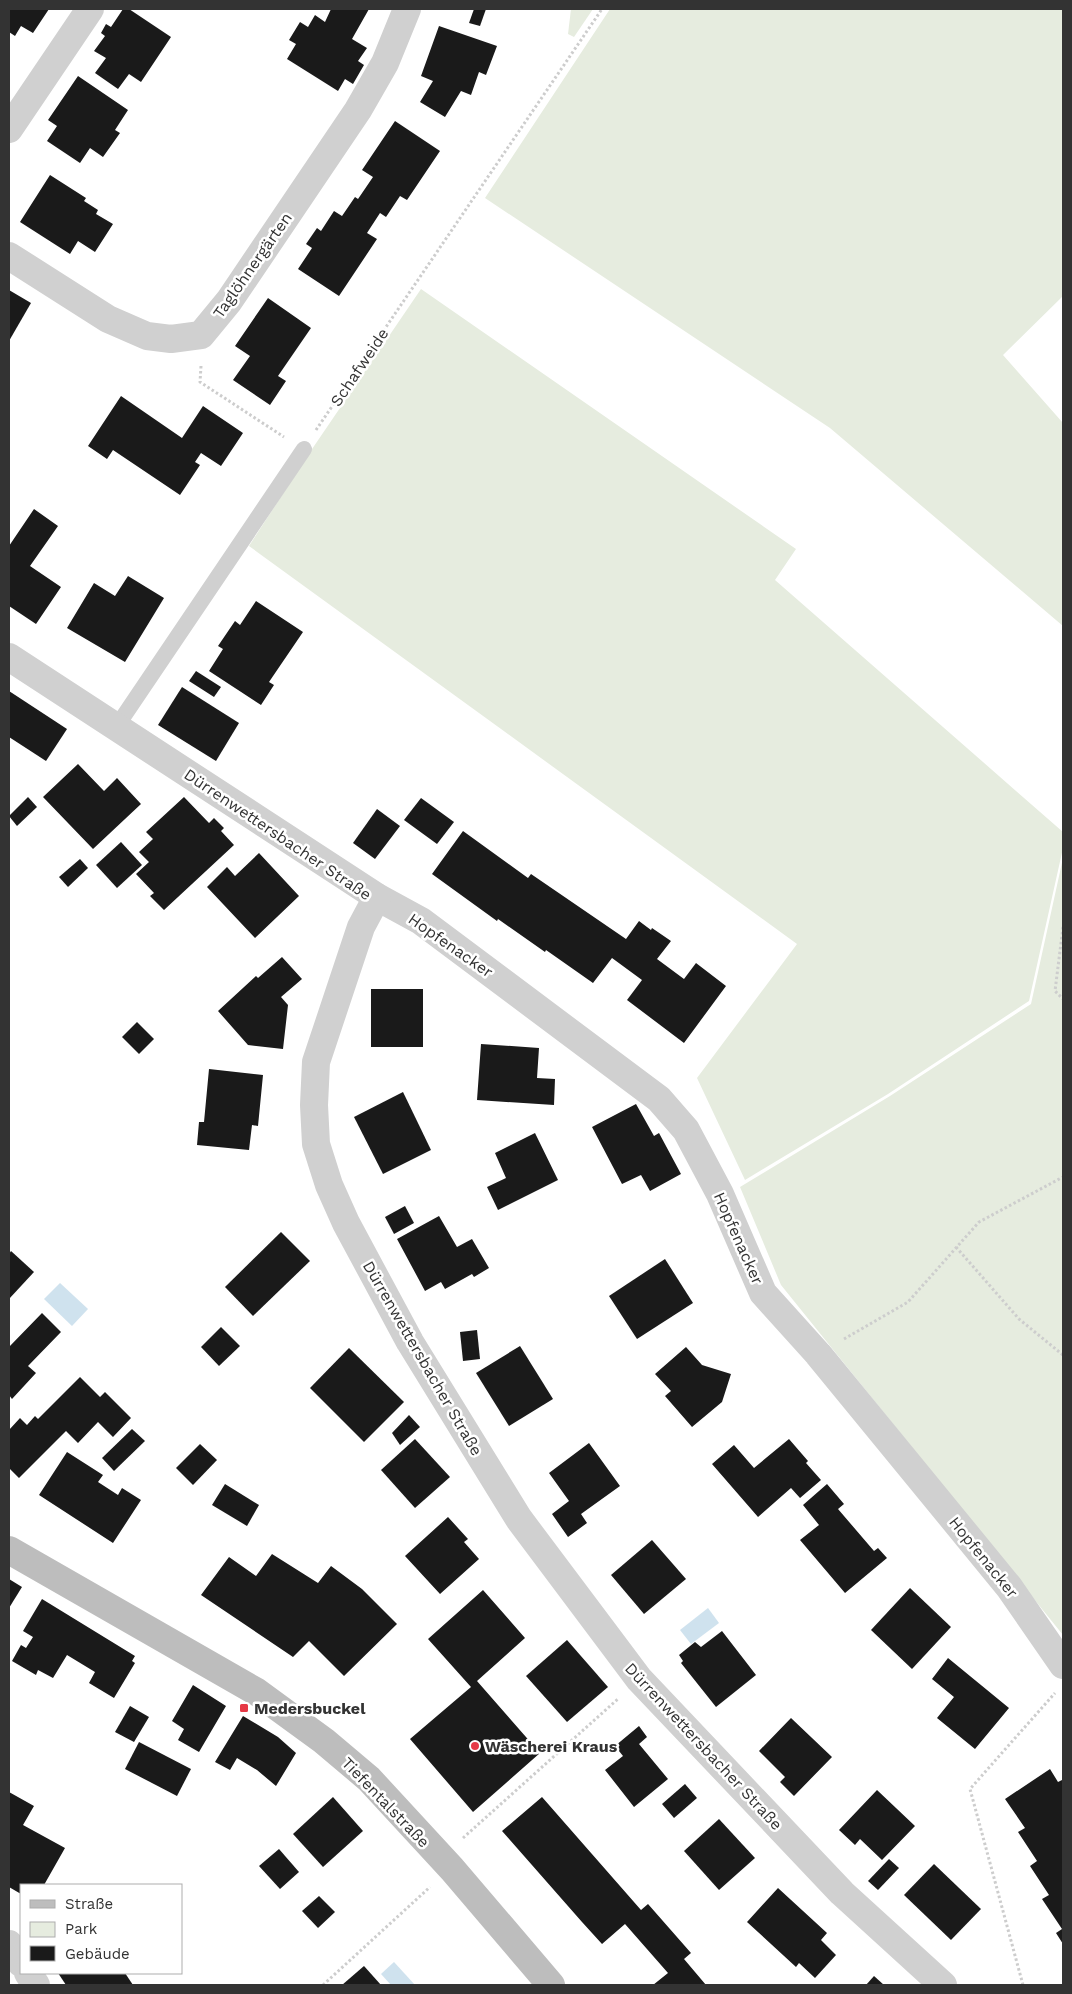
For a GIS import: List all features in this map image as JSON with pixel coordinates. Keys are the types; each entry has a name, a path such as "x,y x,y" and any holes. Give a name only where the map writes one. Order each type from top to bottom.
{"street":[{"path":"9,129 90,9"},
{"name":"Taglöhnergärten","path":"9,256 108,319 147,336 171,339 201,335 229,301 358,110 385,63 407,9"},
{"name":"Dürrenwettersbacher Straße","path":"9,657 377,897 361,928 316,1062 314,1105 316,1144 329,1185 346,1223 410,1342 518,1518 639,1679 842,1893 943,1985"},
{"name":"Hopfenacker","path":"377,897 421,921 659,1099 686,1130 720,1194 763,1293 818,1354 1009,1586 1063,1665"},
{"name":"Tiefentalstraße","path":"9,1550 257,1692 290,1714 369,1779 550,1985"},
{"path":"9,1944 20,1961"},
{"path":"29,1974 36,1985"}],"lane":[{"path":"117,726 304,449"}],"path":[{"name":"Schafweide","path":"304,449 602,9"},
{"path":"201,335 200,382 304,449"},
{"path":"1063,927 1056,991 1063,999"},
{"path":"818,1354 908,1302 979,1222 1063,1177"},
{"path":"956,1247 1019,1319 1063,1355"},
{"path":"440,1858 639,1679"},
{"path":"1023,1985 970,1789 1046,1702"},
{"path":"323,1985 428,1888"}],"green space":[{"path":"571,9 593,9 574,37 568,34"},
{"path":"610,9 1063,9 1063,296 1003,355 1063,423 1063,626 830,428 485,198"},
{"path":"421,289 796,549 775,580 1063,832 1063,848 1029,1001 888,1094 745,1180 697,1078 797,944 249,546 310,452"},
{"path":"1063,858 1063,1635 781,1285 740,1187 890,1096 1031,1004"}],"water":[{"path":"60,1283 88,1309 72,1326 44,1299"},
{"path":"708,1608 719,1623 691,1644 680,1630"},
{"path":"394,1962 415,1985 391,1985 381,1974"}],"building":[{"path":"9,9 49,9 33,33 21,26 15,36 9,32"},
{"path":"123,9 129,9 171,37 141,82 129,74 118,89 95,73 106,58 94,51 105,36 101,33 106,24 111,27"},
{"path":"331,9 369,9 352,39 367,48 358,61 364,65 353,84 345,79 338,91 287,59 296,44 289,40 300,22 308,27 315,15 325,22"},
{"path":"474,9 486,9 480,26 469,23"},
{"path":"439,26 497,46 486,75 479,72 471,95 461,91 445,117 420,102 433,81 421,76"},
{"path":"78,76 128,110 115,130 120,133 103,157 90,148 80,163 47,141 57,126 48,120"},
{"path":"395,121 440,151 407,200 400,196 386,217 380,213 367,233 377,239 339,296 298,269 312,248 306,244 317,228 321,231 334,211 342,216 355,197 358,199 373,177 362,170"},
{"path":"50,175 86,198 84,201 98,210 96,214 113,224 95,252 78,241 70,254 20,222"},
{"path":"9,290 31,303 9,341"},
{"path":"268,298 311,328 278,376 286,381 270,405 233,380 250,356 235,346"},
{"path":"121,396 182,438 203,406 243,433 221,466 201,453 195,462 200,465 180,495 113,450 107,459 88,446"},
{"path":"34,509 58,526 30,566 61,587 36,624 9,606 9,546"},
{"path":"128,576 164,598 125,662 67,628 94,583 115,596"},
{"path":"256,601 303,632 269,682 274,685 261,705 209,671 223,649 218,646 235,621 240,625"},
{"path":"196,671 221,687 214,697 189,681"},
{"path":"182,687 239,723 216,761 158,725"},
{"path":"9,691 67,729 46,761 9,737"},
{"path":"78,764 104,791 117,778 141,804 93,849 43,797"},
{"path":"28,797 37,807 17,826 9,816"},
{"path":"184,797 209,823 214,818 224,828 221,831 234,845 164,910 150,896 154,893 136,874 149,862 139,852 153,839 146,832"},
{"path":"421,798 454,822 437,844 404,820"},
{"path":"377,809 400,826 375,859 353,843"},
{"path":"463,831 528,878 531,874 626,939 639,921 651,930 652,928 671,941 657,959 684,979 696,963 726,986 684,1043 627,1000 642,980 612,958 593,983 498,919 497,921 432,874"},
{"path":"121,842 142,865 117,888 96,865"},
{"path":"259,853 299,896 255,938 207,887 227,867 235,876"},
{"path":"80,859 88,868 68,887 59,877"},
{"path":"282,957 302,979 281,997 288,1005 283,1049 248,1045 218,1011 256,976 258,978"},
{"path":"371,989 423,989 423,1047 371,1047"},
{"path":"137,1022 154,1039 139,1054 122,1037"},
{"path":"481,1044 539,1048 537,1078 555,1079 554,1105 477,1100"},
{"path":"209,1069 263,1075 258,1126 252,1125 249,1150 197,1145 199,1122 204,1122"},
{"path":"403,1092 431,1150 383,1174 354,1117"},
{"path":"636,1104 654,1136 659,1133 681,1174 650,1191 641,1175 622,1184 592,1127"},
{"path":"535,1133 558,1180 498,1210 487,1187 506,1178 495,1153"},
{"path":"405,1206 414,1223 394,1234 385,1217"},
{"path":"439,1216 457,1247 472,1239 489,1268 474,1277 472,1274 445,1289 441,1282 425,1291 397,1239"},
{"path":"281,1232 310,1261 253,1316 225,1287"},
{"path":"11,1251 34,1272 9,1299 9,1254"},
{"path":"665,1259 693,1303 637,1339 609,1296"},
{"path":"42,1313 61,1332 28,1366 36,1373 12,1399 9,1395 9,1347"},
{"path":"221,1327 240,1346 219,1366 201,1347"},
{"path":"477,1330 480,1359 463,1361 460,1332"},
{"path":"520,1346 553,1399 509,1426 476,1373"},
{"path":"686,1347 702,1365 731,1374 722,1402 692,1427 665,1396 671,1391 655,1374"},
{"path":"349,1348 404,1402 364,1442 310,1388"},
{"path":"80,1377 100,1397 105,1392 131,1418 113,1437 98,1422 78,1443 66,1431 19,1478 9,1468 9,1430 20,1418 27,1425 35,1416 38,1419"},
{"path":"409,1415 420,1427 400,1445 392,1433"},
{"path":"132,1429 145,1441 114,1471 102,1458"},
{"path":"415,1439 450,1477 415,1508 381,1470"},
{"path":"789,1439 821,1480 800,1498 791,1488 758,1517 712,1464 734,1445 754,1468"},
{"path":"589,1443 620,1486 581,1514 587,1523 568,1537 552,1514 569,1501 549,1473"},
{"path":"200,1444 217,1460 193,1485 176,1468"},
{"path":"67,1452 103,1475 98,1482 118,1495 122,1488 141,1500 113,1543 39,1495"},
{"path":"225,1484 259,1505 247,1526 212,1505"},
{"path":"827,1484 844,1504 838,1509 874,1551 878,1548 887,1558 845,1593 800,1540 819,1525 803,1505"},
{"path":"448,1517 468,1539 464,1542 479,1559 440,1594 405,1556"},
{"path":"652,1540 686,1579 644,1614 611,1575"},
{"path":"272,1554 318,1583 331,1566 362,1589 397,1624 344,1676 309,1641 293,1657 201,1595 229,1557 256,1576"},
{"path":"9,1579 22,1587 9,1608"},
{"path":"910,1588 951,1627 912,1669 871,1630"},
{"name":"Wäscherei Kraus","path":"483,1590 525,1638 477,1681 540,1753 473,1812 410,1739 471,1687 428,1639"},
{"path":"42,1599 135,1656 132,1661 135,1663 114,1698 89,1683 95,1672 67,1655 53,1678 38,1670 36,1675 12,1661 21,1645 26,1648 33,1637 23,1631"},
{"path":"722,1631 756,1675 716,1707 681,1663 683,1661 679,1655 695,1642 701,1647"},
{"path":"567,1640 608,1687 567,1722 526,1676"},
{"path":"948,1658 1009,1708 975,1749 937,1718 954,1697 932,1679"},
{"path":"193,1685 226,1706 199,1752 178,1740 184,1729 172,1721"},
{"path":"130,1706 149,1717 134,1742 115,1732"},
{"path":"243,1716 278,1737 296,1753 276,1786 257,1770 237,1758 230,1770 215,1762"},
{"path":"791,1718 832,1757 794,1796 780,1782 785,1777 759,1751"},
{"path":"639,1726 647,1737 639,1744 668,1779 634,1807 605,1770 623,1756 615,1746"},
{"path":"139,1742 191,1769 177,1796 125,1769"},
{"path":"1050,1769 1058,1782 1062,1780 1063,1782 1063,1944 1056,1933 1062,1929 1042,1899 1049,1895 1030,1866 1037,1861 1018,1832 1025,1828 1005,1799"},
{"path":"685,1784 697,1798 674,1818 662,1804"},
{"path":"877,1790 915,1826 882,1860 860,1839 855,1845 839,1830"},
{"path":"9,1792 34,1806 23,1825 65,1848 45,1884 20,1884 20,1893 9,1887"},
{"path":"333,1797 363,1831 323,1867 293,1834"},
{"path":"542,1797 641,1910 648,1904 691,1953 684,1959 706,1985 653,1985 668,1973 625,1924 602,1944 502,1831"},
{"path":"719,1819 755,1858 719,1890 684,1851"},
{"path":"279,1849 299,1872 280,1889 259,1866"},
{"path":"889,1859 899,1868 878,1890 868,1881"},
{"path":"934,1864 981,1909 951,1940 904,1895"},
{"path":"778,1888 827,1933 821,1940 836,1955 815,1978 799,1963 796,1967 747,1922"},
{"path":"319,1896 335,1912 318,1928 302,1911"},
{"path":"364,1966 381,1985 342,1985"},
{"path":"59,1974 126,1974 133,1985 66,1985"},
{"path":"874,1976 884,1985 866,1985"}],"place":[{"name":"Medersbuckel","path":"244,1708"},
{"name":"Wäscherei Kraus","path":"475,1746"}]}
